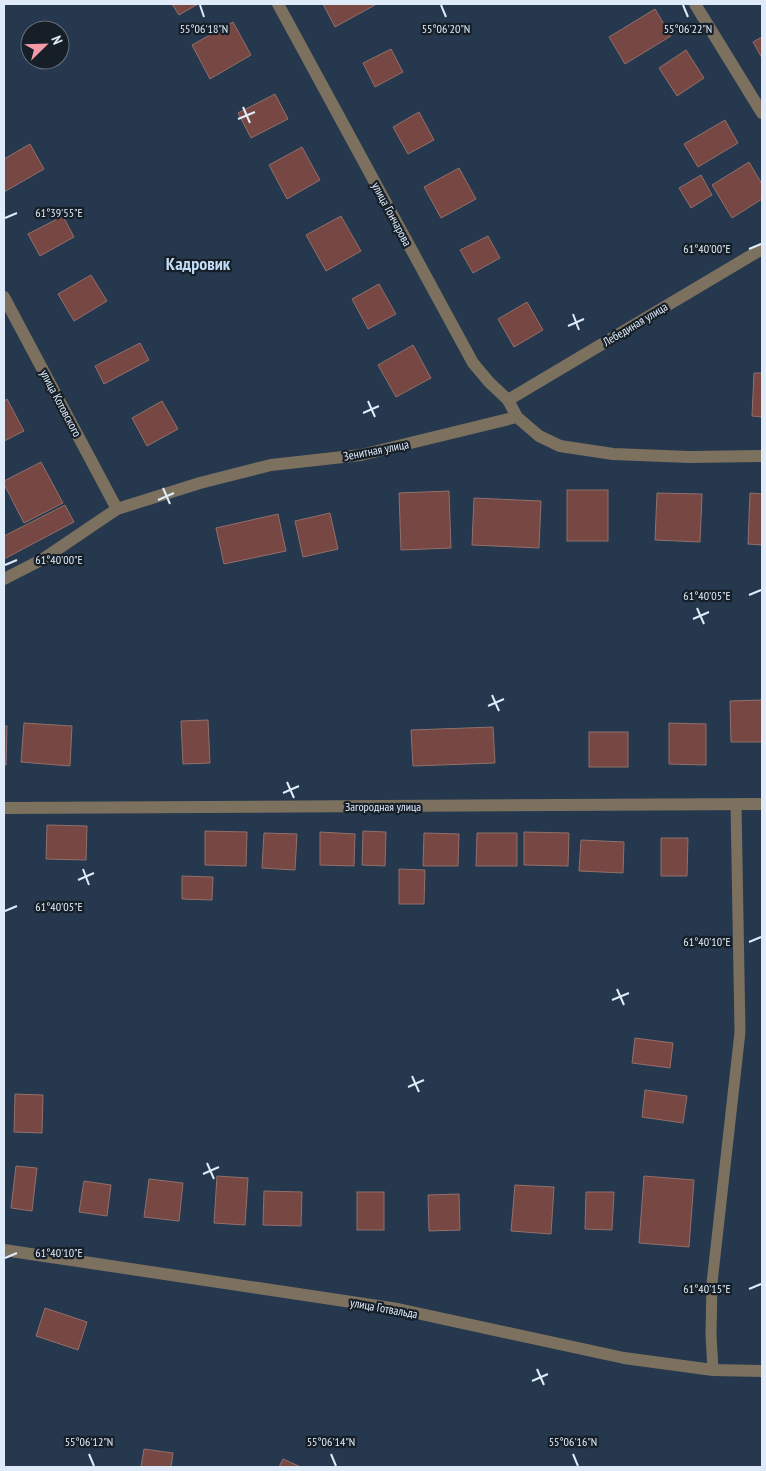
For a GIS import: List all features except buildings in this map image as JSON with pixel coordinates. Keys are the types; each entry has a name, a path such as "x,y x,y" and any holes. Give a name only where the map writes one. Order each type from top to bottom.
{"street":[{"name":"улица Гончарова","path":"278,4 473,363 508,400 517,417"},
{"path":"695,4 762,113"},
{"name":"Лебединая улица","path":"508,400 762,248"},
{"name":"улица Котовского","path":"4,298 117,508"},
{"path":"517,417 539,436 560,446 613,454 689,457 762,456"},
{"name":"Зенитная улица","path":"4,579 43,559 117,508 271,465 361,455 517,417"},
{"name":"Загородная улица","path":"4,808 762,804"},
{"name":"улица Готвальда","path":"4,1250 398,1309 624,1358 713,1370 762,1371"}],"lane":[{"path":"713,1370 711,1335 712,1283 740,1032 736,804"}],"district":[{"name":"Кадровик","path":"198,263"}]}
